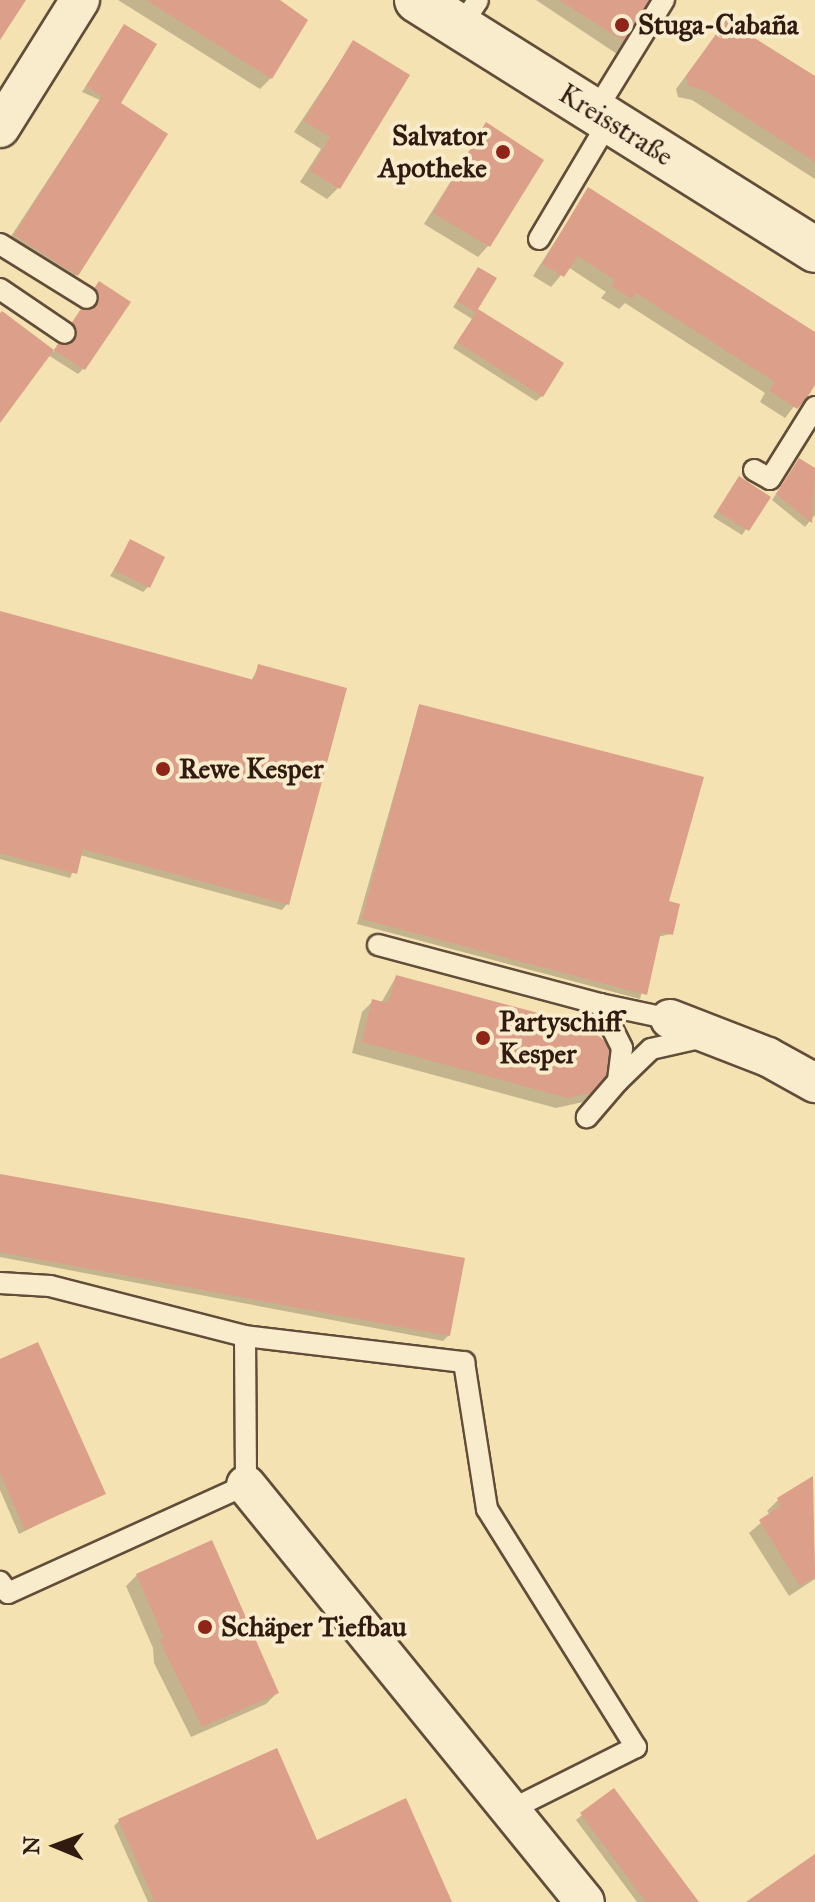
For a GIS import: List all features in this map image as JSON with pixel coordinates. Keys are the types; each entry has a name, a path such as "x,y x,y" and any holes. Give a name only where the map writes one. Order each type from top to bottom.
{"street":[{"path":"0,128 80,0"},
{"name":"Kreisstraße","path":"417,0 469,14 602,116 815,250"},
{"path":"673,1010 717,1037 770,1050 815,1083"},
{"path":"246,1485 585,1902"}],"lane":[{"path":"539,239 664,0"},
{"path":"0,244 87,298"},
{"path":"0,289 65,333"},
{"path":"754,470 770,479 815,407"},
{"path":"378,945 600,1004 673,1010"},
{"path":"600,1004 622,1048 618,1081"},
{"path":"587,1117 651,1049 679,1039 717,1037"},
{"path":"0,1283 50,1286 245,1336 464,1362 487,1509 636,1747 510,1810"},
{"path":"0,1582 8,1593 246,1485 245,1336"}],"building":[{"path":"0,0 26,0 0,40"},
{"path":"146,0 280,0 308,20 272,79"},
{"path":"559,0 658,0 630,45"},
{"path":"726,20 815,76 815,162 704,90 689,86 686,76"},
{"path":"124,24 157,44 121,103 168,134 78,276 14,235 102,96 86,86"},
{"path":"353,40 410,75 340,189 310,171 330,137 304,121"},
{"path":"486,122 544,160 490,247 433,213"},
{"path":"588,187 815,332 815,385 797,409 769,390 775,382 636,293 632,299 611,286 615,280 578,256 564,277 542,264"},
{"path":"478,267 497,278 478,309 564,363 543,397 457,342 476,313 457,301"},
{"path":"99,281 131,302 85,370 54,350"},
{"path":"2,311 54,350 0,423 0,313"},
{"path":"799,458 815,468 812,523 776,494"},
{"path":"739,476 771,497 749,531 717,511"},
{"path":"130,539 165,557 150,588 114,570"},
{"name":"Rewe Kesper","path":"0,611 254,680 258,664 347,688 289,905 83,849 77,874 0,853"},
{"name":"Rewe Kesper","path":"419,704 704,777 669,901 680,904 673,935 661,932 647,995 362,919"},
{"name":"Partyschiff Kesper","path":"396,975 587,1026 607,1043 613,1056 606,1082 596,1092 568,1098 362,1042 372,999 388,1003"},
{"path":"0,1174 465,1258 450,1336 0,1252"},
{"path":"38,1342 106,1494 25,1530 0,1473 0,1359"},
{"path":"813,1476 815,1577 800,1586 759,1520 781,1506 777,1498"},
{"name":"Schäper Tiefbau","path":"212,1540 279,1693 202,1727 165,1652 160,1639 164,1638 136,1574"},
{"path":"277,1748 317,1840 406,1798 452,1902 155,1902 118,1819"},
{"path":"614,1788 699,1902 646,1902 580,1813"},
{"path":"815,1854 815,1902 746,1902"}],"place":[{"name":"Stuga-Cabaña","path":"622,25"},
{"name":"Salvator Apotheke","path":"503,152"},
{"name":"Rewe Kesper","path":"163,769"},
{"name":"Partyschiff Kesper","path":"483,1038"},
{"name":"Schäper Tiefbau","path":"205,1627"}]}
